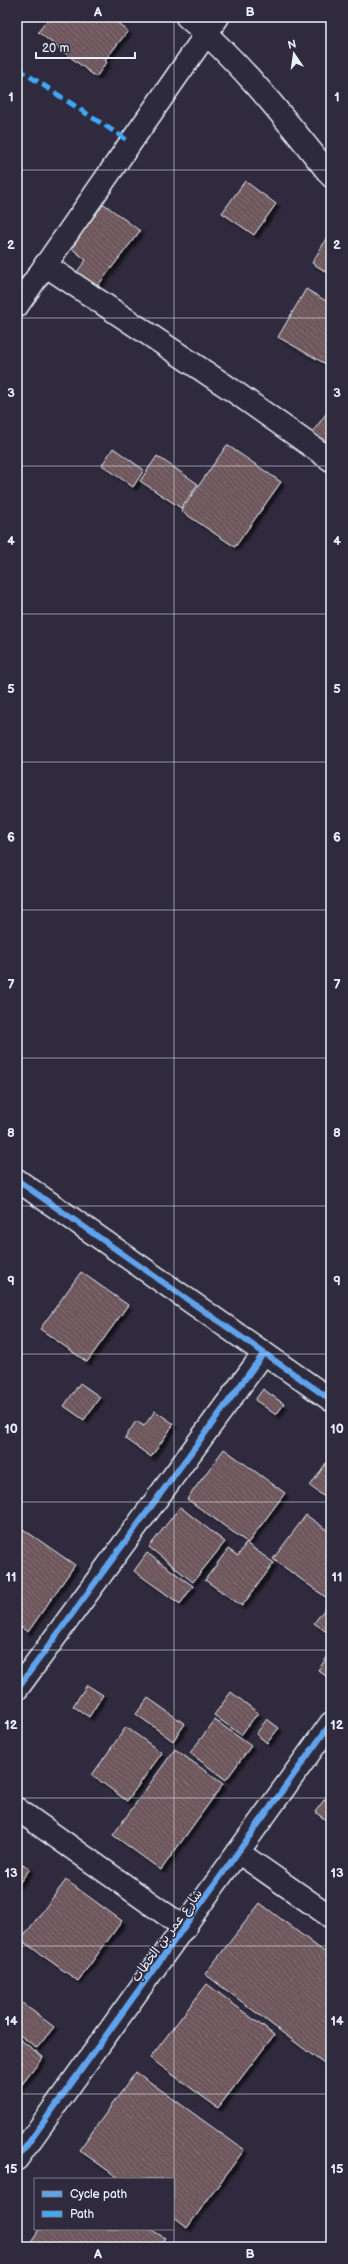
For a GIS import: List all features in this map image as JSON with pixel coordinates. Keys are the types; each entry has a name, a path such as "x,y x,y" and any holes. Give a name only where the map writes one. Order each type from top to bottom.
{"street":[{"path":"187,17 212,25 331,176"},
{"path":"17,306 212,25"},
{"path":"45,264 232,390 331,460"},
{"path":"17,1180 331,1400"},
{"path":"17,1689 264,1353"},
{"name":"شارع عمر بن الخطاب","path":"17,2159 185,1928 331,1723"},
{"path":"17,1809 185,1928"},
{"path":"238,1852 331,1917"}],"building":[{"path":"50,17 110,17 128,31 105,60 107,62 96,77 38,32"},
{"path":"245,181 276,204 254,235 222,213"},
{"path":"104,204 140,231 96,288 76,273 86,260 70,247"},
{"path":"330,233 331,234 331,275 312,263"},
{"path":"306,289 331,304 331,367 278,337"},
{"path":"331,407 331,455 308,438"},
{"path":"227,445 281,482 235,547 181,511"},
{"path":"113,448 144,470 133,487 102,465"},
{"path":"157,456 198,484 181,508 140,481"},
{"path":"81,1272 128,1305 87,1362 40,1329"},
{"path":"80,1383 100,1397 84,1420 64,1406"},
{"path":"263,1389 284,1404 276,1415 255,1400"},
{"path":"155,1411 174,1424 151,1457 125,1438 136,1421 144,1426"},
{"path":"224,1449 285,1493 248,1543 187,1499"},
{"path":"331,1456 331,1502 310,1486"},
{"path":"180,1507 225,1542 193,1582 149,1547"},
{"path":"306,1515 331,1533 331,1601 273,1559"},
{"path":"17,1525 75,1565 28,1632 17,1625"},
{"path":"246,1543 274,1563 242,1606 205,1580 228,1549 238,1556"},
{"path":"147,1553 193,1586 180,1604 134,1571"},
{"path":"327,1606 331,1609 331,1635 314,1623"},
{"path":"331,1652 331,1680 318,1670"},
{"path":"87,1685 103,1695 89,1717 73,1706"},
{"path":"231,1692 258,1713 241,1735 214,1715"},
{"path":"148,1698 185,1724 173,1741 136,1714"},
{"path":"267,1719 279,1728 267,1743 256,1734"},
{"path":"215,1720 251,1746 226,1780 190,1753"},
{"path":"126,1727 162,1753 127,1801 92,1775"},
{"path":"175,1749 223,1784 161,1870 113,1835"},
{"path":"331,1791 331,1824 315,1812"},
{"path":"17,1860 30,1869 17,1886"},
{"path":"66,1880 122,1921 78,1981 21,1940"},
{"path":"260,1903 331,1957 331,2055 324,2064 205,1974"},
{"path":"207,1984 274,2035 218,2108 150,2058"},
{"path":"17,1999 54,2027 37,2048 17,2033"},
{"path":"17,2037 43,2057 17,2091"},
{"path":"136,2072 244,2150 187,2228 174,2218 174,2178 119,2178 79,2150"},
{"path":"39,2230 152,2230 165,2238 159,2247 28,2247"}],"marked path":[{"path":"17,68 130,142"}],"cycle path":[{"path":"17,1180 331,1400"},
{"path":"17,1689 264,1353"},
{"path":"17,2159 331,1723"}]}
